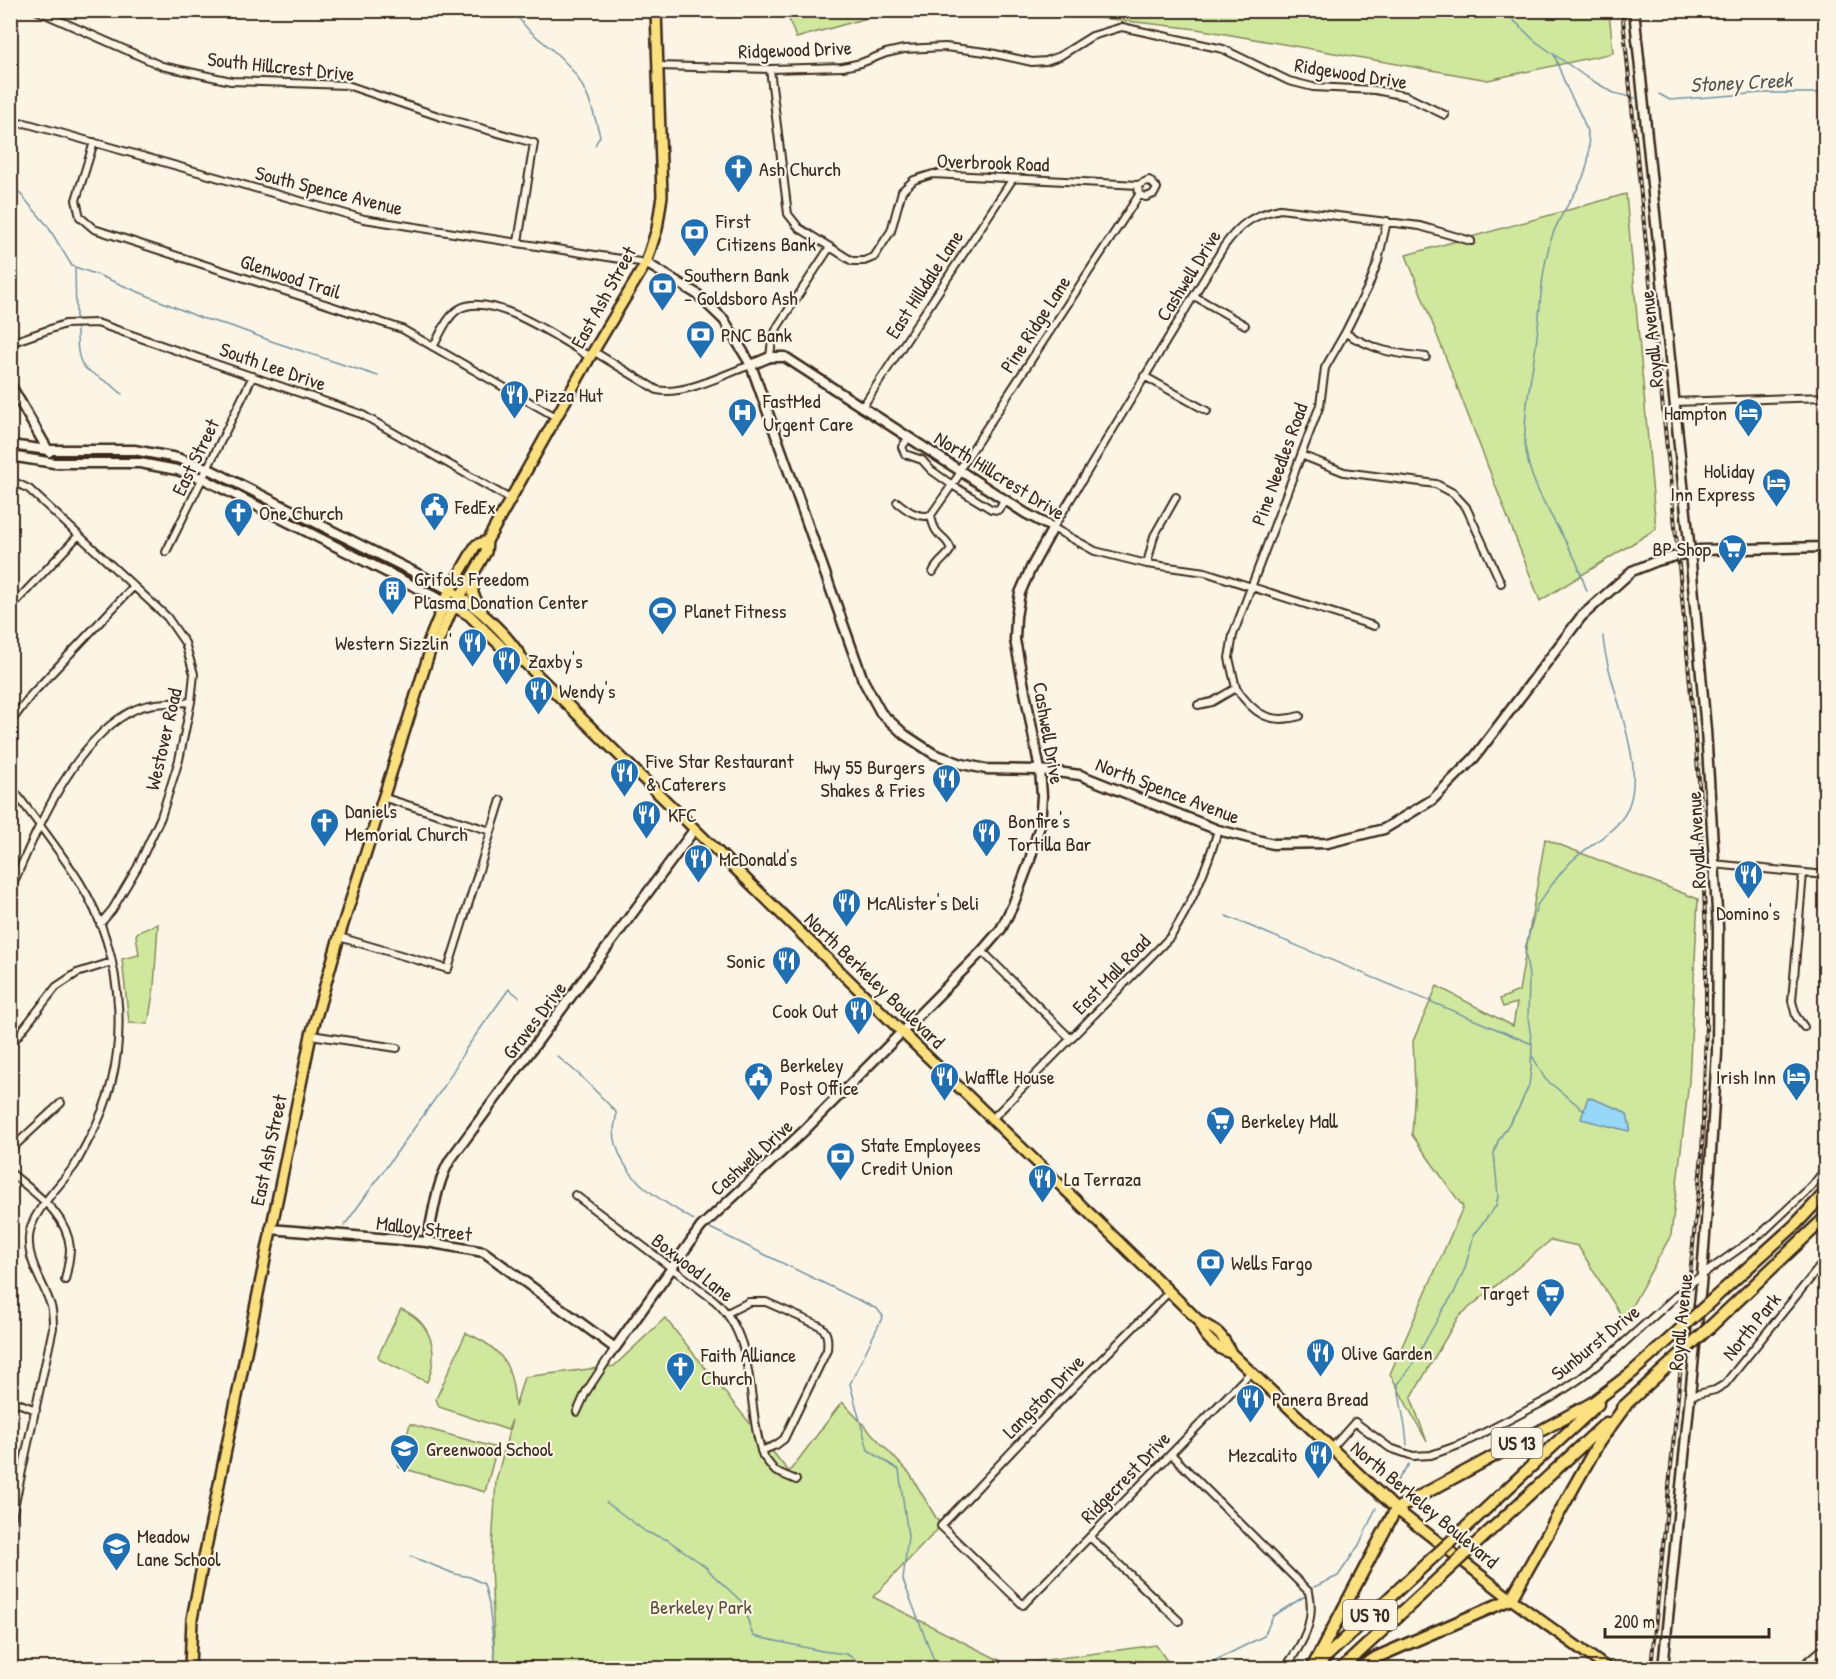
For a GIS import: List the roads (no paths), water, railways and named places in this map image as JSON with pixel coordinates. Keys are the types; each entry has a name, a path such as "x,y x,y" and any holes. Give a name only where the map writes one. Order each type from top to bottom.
{"highway":[{"name":"US 13","path":"1396,1509 1592,1403 1634,1371 1664,1344 1795,1225 1826,1192"},
{"path":"1360,1668 1377,1657 1512,1599 1599,1442 1626,1405 1826,1217"},
{"name":"US 70","path":"1313,1668 1634,1371"},
{"name":"US 70","path":"1342,1668 1626,1405"},
{"path":"1313,1668 1396,1509"}],"main road":[{"name":"East Ash Street","path":"450,604 460,596 486,552 487,541 510,499 591,354 646,263 657,229 662,196 656,10"},
{"name":"East Ash Street","path":"190,1668 192,1619 311,1035 339,937 430,651 437,645 450,604 450,590 476,545 487,541"},
{"path":"473,573 473,594 484,616"},
{"name":"North Berkeley Boulevard","path":"450,590 484,616 518,650 525,663 694,830 1170,1291 1200,1322 1201,1331 1224,1352 1231,1353 1396,1509 1512,1599 1607,1668"},
{"name":"North Berkeley Boulevard","path":"450,604 469,615 512,657 525,663"}],"street":[{"name":"South Hillcrest Drive","path":"36,10 162,66 231,81 347,85 441,117 534,143 518,242"},
{"name":"Royall Avenue","path":"1634,10 1690,552 1706,730 1718,927 1717,1052 1702,1275 1663,1668"},
{"name":"Ridgewood Drive","path":"658,66 770,69 843,67 895,51 945,47 986,52 1032,62 1046,61 1060,56 1092,36 1122,27 1223,49 1289,81 1313,87 1375,90 1406,96 1445,115"},
{"name":"Overbrook Road","path":"770,69 788,214 799,228 852,261 864,261 874,257 891,231 902,191 914,180 933,174 1137,185 1149,180 1156,185 1154,194 1146,197 1139,195"},
{"name":"South Spence Avenue","path":"10,126 25,123 364,219 646,263"},
{"name":"Glenwood Trail","path":"94,142 76,200 80,217 94,229 402,329 556,417"},
{"name":"East Hilldale Lane","path":"863,406 1012,180"},
{"path":"1137,185 1139,195"},
{"name":"Pine Ridge Lane","path":"952,485 951,477 958,470 1139,195"},
{"name":"Cashwell Drive","path":"577,1412 586,1392 615,1348 701,1227 806,1130 1001,929 1029,863 1040,825 1042,796 1040,770 1016,640 1016,617 1020,593 1053,528 1234,232 1247,220 1261,213 1280,209 1420,226 1471,241"},
{"name":"Pine Needles Road","path":"1236,688 1229,658 1233,635 1320,405 1325,368 1369,285 1378,261 1387,221"},
{"path":"433,347 450,317 459,309 474,304 488,304 524,318 657,390 667,393 682,390 770,357 772,339 778,326 830,247"},
{"name":"North Spence Avenue","path":"646,263 697,294 724,320 751,365 863,680 881,713 905,735 934,754 962,764 986,769 1040,770 1087,777 1218,830 1273,844 1327,843 1384,829 1432,800 1474,758 1581,617 1625,576 1657,561 1690,552 1724,548 1826,547"},
{"path":"1194,296 1245,325"},
{"name":"South Lee Drive","path":"10,343 65,324 97,323 361,414 510,499"},
{"path":"1345,333 1370,347 1392,354 1426,357"},
{"name":"North Hillcrest Drive","path":"770,357 785,357 1005,500 1095,551 1147,564 1204,572 1374,626"},
{"name":"East Street","path":"166,552 253,376"},
{"path":"1144,376 1207,411"},
{"path":"10,384 54,463"},
{"path":"1674,402 1826,397"},
{"path":"909,437 903,444 904,453 922,460 931,470 952,485 994,510 1002,506 1005,500"},
{"path":"10,445 48,450 134,450 176,457 207,468 450,590"},
{"path":"1301,455 1344,472 1436,484 1453,493 1466,507 1501,583"},
{"path":"10,456 54,463 140,464 177,470 202,478 450,604"},
{"name":"Westover Road","path":"10,480 29,489 167,617 185,643 194,674 191,702 179,760 161,817 136,868 112,910 100,924"},
{"path":"897,502 914,514 922,517 931,515 952,485"},
{"path":"1147,564 1154,536 1176,497"},
{"path":"931,515 935,531 948,542 951,549 946,557 938,562 933,572"},
{"path":"10,608 78,536"},
{"path":"10,723 31,695 133,587"},
{"path":"1198,705 1212,702 1236,688 1244,700 1258,713 1284,721 1299,716"},
{"path":"10,891 39,826 62,785 84,754 111,724 138,709 162,703 191,702"},
{"path":"10,785 80,882 100,924 112,962 119,1006 119,1024 111,1084 90,1138 75,1164 35,1218 29,1236 30,1257 52,1307 53,1328 10,1526"},
{"path":"385,798 491,831"},
{"path":"339,937 448,969 501,800"},
{"name":"Graves Drive","path":"427,1242 439,1190 450,1160 694,830"},
{"name":"East Mall Road","path":"993,1118 1171,936 1189,907 1218,830"},
{"path":"1713,864 1826,875"},
{"path":"1803,873 1792,1001 1796,1016 1804,1027"},
{"path":"982,951 1071,1040"},
{"path":"10,1046 56,987 77,973 112,962"},
{"path":"311,1035 397,1048"},
{"path":"10,1150 61,1103"},
{"name":"Sunburst Drive","path":"1331,1449 1355,1422 1390,1448 1413,1456 1431,1455 1462,1444 1551,1398 1581,1378 1617,1349 1702,1275 1763,1232 1812,1186 1826,1168"},
{"path":"10,1172 64,1222 70,1249 65,1280"},
{"name":"Boxwood Lane","path":"574,1194 714,1300 727,1313 743,1344 761,1450 767,1464 775,1471 796,1480"},
{"name":"Malloy Street","path":"270,1229 427,1242 484,1252 615,1348"},
{"name":"North Park","path":"1689,1396 1715,1390 1725,1384 1826,1258"},
{"name":"Langston Drive","path":"1023,1605 941,1526 1052,1409 1170,1291"},
{"path":"727,1313 749,1302 766,1302 820,1326 828,1338 827,1350 784,1438 776,1445 761,1450"},
{"name":"Ridgecrest Drive","path":"1023,1605 1251,1372"},
{"path":"10,1400 36,1410"},
{"path":"1171,1454 1309,1592 1313,1606 1312,1618 1305,1635 1285,1668"},
{"path":"1090,1537 1179,1621"},
{"path":"1800,1668 1826,1646"}],"water":[{"path":"1588,1097 1627,1114 1629,1131 1581,1119"}],"waterway":[{"path":"513,10 529,30 568,65 581,83 600,136 595,145"},
{"name":"Stoney Creek","path":"1503,10 1535,41 1586,77 1614,93 1635,98"},
{"path":"1554,54 1585,126 1589,151 1584,174 1557,223 1546,259 1527,402 1525,441 1531,473 1537,488 1576,561 1587,591"},
{"name":"Stoney Creek","path":"1659,94 1670,100 1762,93 1826,93"},
{"path":"10,182 47,225 72,266 201,318 378,376"},
{"path":"75,268 76,319"},
{"path":"77,328 80,361 86,369 122,394"},
{"path":"1407,1445 1398,1384 1411,1367 1454,1293 1465,1268 1474,1234 1496,1206 1498,1196 1494,1153 1498,1141 1518,1110 1529,1085 1532,1044 1528,1018 1529,977 1525,949 1537,905 1569,864 1615,827 1630,802 1633,780 1632,756 1606,657 1603,636"},
{"path":"1226,916 1532,1044"},
{"path":"344,1226 445,1085 465,1050 509,989 519,997"},
{"path":"557,1056 582,1077 616,1112 614,1131 617,1147 631,1174 654,1195 694,1220"},
{"path":"1533,1057 1545,1079 1585,1111"},
{"path":"710,1228 877,1309 883,1316 850,1384 868,1450 899,1470 908,1536 903,1580 937,1668"},
{"path":"1392,1488 1409,1464"},
{"path":"606,1502 646,1532 668,1540 705,1566 742,1602 753,1636 846,1654 855,1659 859,1668"},
{"path":"1314,1587 1338,1576 1359,1545 1376,1508"},
{"path":"410,1556 484,1584 489,1604 496,1668"},
{"path":"1200,1668 1264,1636 1273,1616 1305,1596"}],"railway":[{"path":"1622,10 1699,781 1706,936 1702,1154 1651,1668"}],"place":[{"name":"Ash Church","path":"738,194"},
{"name":"First Citizens Bank","path":"695,258"},
{"name":"Southern Bank - Goldsboro Ash","path":"663,312"},
{"name":"PNC Bank","path":"700,360"},
{"name":"Pizza Hut","path":"514,420"},
{"name":"FastMed Urgent Care","path":"742,438"},
{"name":"Hampton","path":"1748,438"},
{"name":"Holiday Inn Express","path":"1776,508"},
{"name":"FedEx","path":"434,532"},
{"name":"One Church","path":"238,538"},
{"name":"BP Shop","path":"1732,574"},
{"name":"Grifols Freedom Plasma Donation Center","path":"393,616"},
{"name":"Planet Fitness","path":"663,636"},
{"name":"Western Sizzlin'","path":"473,668"},
{"name":"Zaxby's","path":"507,686"},
{"name":"Wendy's","path":"538,716"},
{"name":"Five Star Restaurant & Caterers","path":"625,798"},
{"name":"Hwy 55 Burgers Shakes & Fries","path":"946,804"},
{"name":"KFC","path":"647,840"},
{"name":"Daniels Memorial Church","path":"324,848"},
{"name":"Bonfire's Tortilla Bar","path":"987,858"},
{"name":"McDonald's","path":"698,884"},
{"name":"Domino's","path":"1748,900"},
{"name":"McAlister's Deli","path":"846,928"},
{"name":"Sonic","path":"786,986"},
{"name":"Cook Out","path":"859,1036"},
{"name":"Berkeley Post Office","path":"759,1102"},
{"name":"Waffle House","path":"944,1102"},
{"name":"Irish Inn","path":"1797,1102"},
{"name":"Berkeley Mall","path":"1220,1146"},
{"name":"State Employees Credit Union","path":"840,1182"},
{"name":"La Terraza","path":"1043,1204"},
{"name":"Wells Fargo","path":"1210,1288"},
{"name":"Target","path":"1550,1318"},
{"name":"Olive Garden","path":"1320,1378"},
{"name":"Faith Alliance Church","path":"680,1392"},
{"name":"Panera Bread","path":"1251,1424"},
{"name":"Greenwood School","path":"405,1474"},
{"name":"Mezcalito","path":"1318,1480"},
{"name":"Meadow Lane School","path":"116,1572"}],"park label":[{"name":"Berkeley Park","path":"701,1606"}]}
